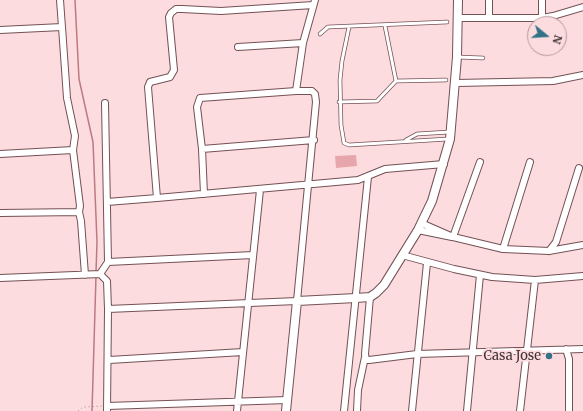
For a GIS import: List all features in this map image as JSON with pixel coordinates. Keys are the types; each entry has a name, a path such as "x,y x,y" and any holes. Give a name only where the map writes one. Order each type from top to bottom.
{"street":[{"path":"60,0 67,98 74,130 73,150 80,206 78,212 81,220 87,275"},
{"path":"108,309 370,297 384,285 420,227 432,201 444,164 451,136 456,83 458,0"},
{"path":"489,0 489,18"},
{"path":"542,0 542,16"},
{"path":"157,198 148,87 150,82 170,77 174,70 169,17 176,9 221,11 314,2 304,43 296,91"},
{"path":"553,16 583,7"},
{"path":"458,18 527,18"},
{"path":"0,30 62,27"},
{"path":"238,47 304,43"},
{"path":"456,83 554,81 583,75"},
{"path":"204,194 202,148 197,107 200,98 308,90 315,94 314,140 310,184 286,411"},
{"path":"99,274 108,262 105,103"},
{"path":"202,148 314,140"},
{"path":"0,154 73,150"},
{"path":"453,237 480,162"},
{"path":"503,249 530,162"},
{"path":"107,202 260,190 358,180 385,169 444,164"},
{"path":"549,251 556,242 579,168"},
{"path":"344,411 368,176"},
{"path":"237,411 260,190"},
{"path":"0,213 78,212"},
{"path":"420,227 453,237 503,249 549,251 583,245"},
{"path":"108,262 254,255"},
{"path":"402,255 427,263 480,275 535,280 583,276"},
{"path":"412,411 427,263"},
{"path":"0,278 99,274 107,281 109,360 107,409 238,401 287,400"},
{"path":"467,411 480,275"},
{"path":"520,411 535,280"},
{"path":"357,411 358,390 365,357 370,297"},
{"path":"566,349 569,359 569,411"},
{"path":"365,357 370,360 418,354 473,351 583,350"},
{"path":"109,360 243,352"}],"lane":[{"path":"320,34 328,27 385,26 447,22"},
{"path":"385,26 396,81"},
{"path":"349,27 342,61 339,102 343,141 346,144 404,141 451,136"},
{"path":"457,57 483,58"},
{"path":"339,102 377,101 396,81 446,80"},
{"path":"404,141 417,134 451,136"}],"path":[{"path":"78,411 83,406 107,409"}],"shaded area":[{"path":"356,155 357,166 336,168 335,156"}],"waterway":[{"path":"75,0 79,79 93,142 97,242 96,272"},
{"path":"92,411 96,276"}],"place":[{"name":"Casa Jose","path":"549,356"}]}
